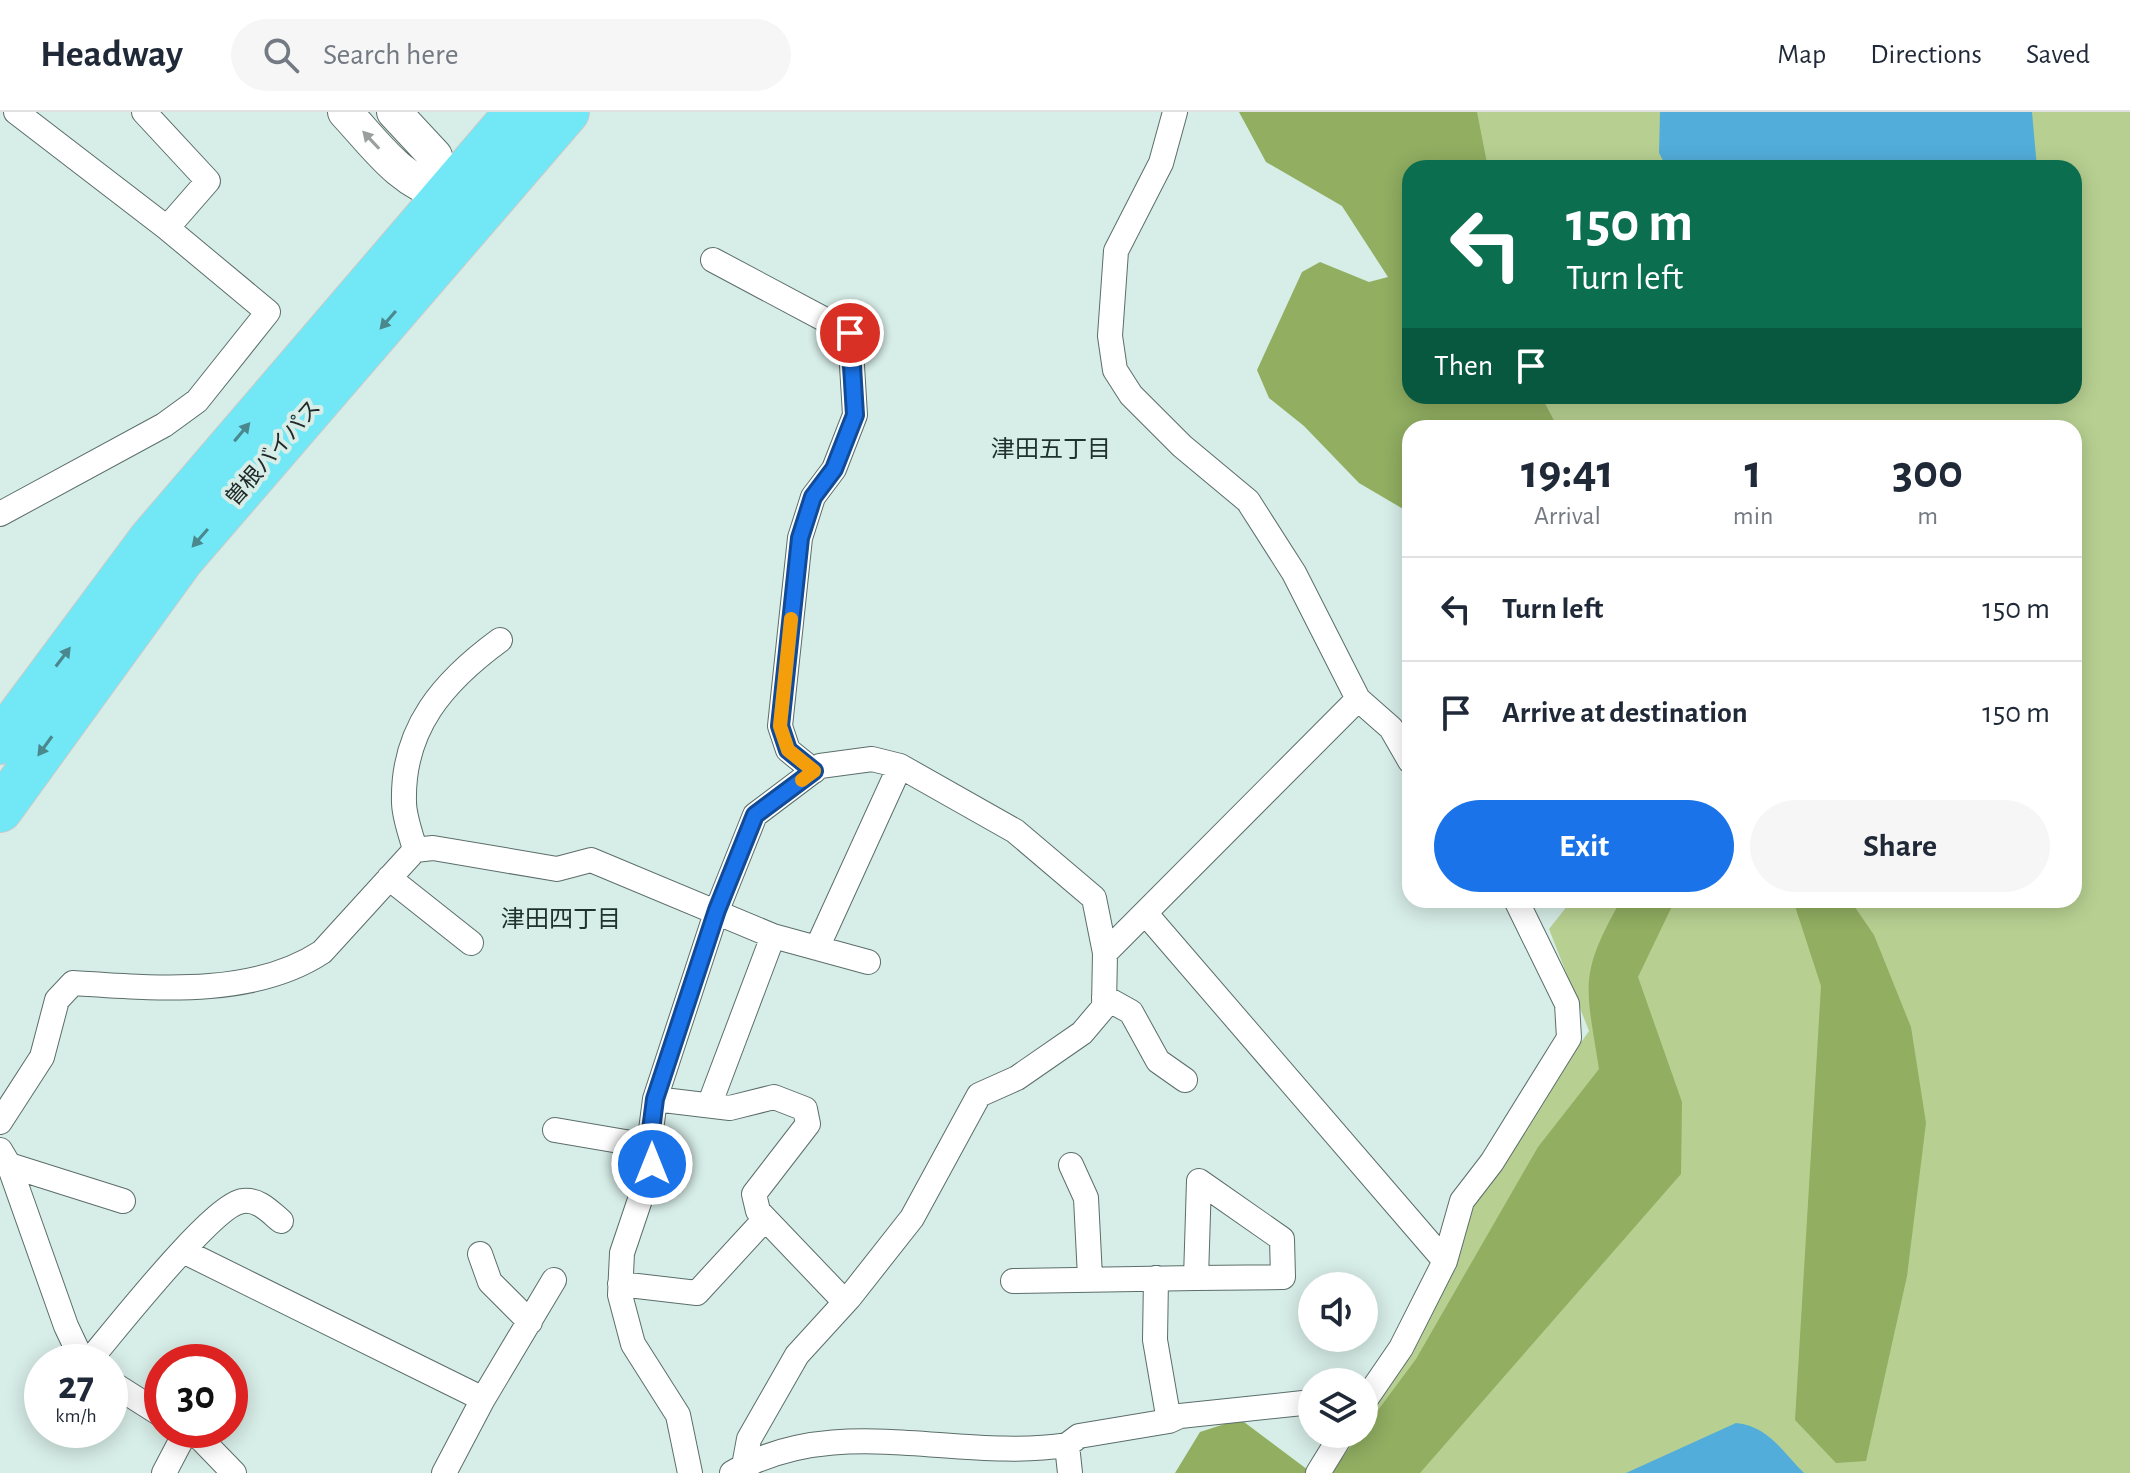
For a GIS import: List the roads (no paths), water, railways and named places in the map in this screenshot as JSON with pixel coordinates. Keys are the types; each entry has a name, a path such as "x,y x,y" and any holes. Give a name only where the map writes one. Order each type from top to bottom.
{"highway":[{"name":"曽根バイパス","path":"0,810 181,560 510,140 567,112"},
{"path":"415,258 446,238 445,194 477,190 510,140"},
{"name":"曽根バイパス","path":"0,742 151,539 415,258"}],"street":[{"path":"0,514 164,425 197,401 268,312 167,228 16,112"},
{"path":"144,112 208,181 167,228"},
{"path":"345,112 411,186 415,258"},
{"path":"394,112 428,148 439,166 445,194"},
{"path":"1175,112 1161,163 1116,251 1110,336 1115,370 1131,395 1182,446 1248,501 1294,573 1358,699 1391,728 1402,747"},
{"path":"428,148 445,153 466,152 510,140"},
{"path":"403,174 415,183 445,194"},
{"path":"713,260 850,333 855,415 834,469 813,497 800,538 780,726 788,750 814,771"},
{"path":"415,850 404,804 406,768 422,718 460,670 500,640"},
{"path":"1105,953 1358,699"},
{"path":"690,1473 678,1415 633,1344 620,1284 622,1253 652,1164 650,1138 655,1099 717,910 755,815 820,766 872,759 900,766 1015,831 1094,898 1105,953 1104,1007 1082,1033 1017,1078 979,1095 912,1218 845,1302 797,1355 749,1439 738,1469"},
{"path":"817,948 900,766"},
{"path":"0,1122 42,1057 57,1000 73,983 166,989 251,979 304,964 322,952 415,850 433,848 557,869 591,860 717,910 773,936 868,962"},
{"path":"389,878 471,943"},
{"path":"1378,1382 1401,1348 1445,1261 1462,1201 1492,1162 1569,1038 1567,1004 1520,908"},
{"path":"1146,914 1445,1261"},
{"path":"710,1103 773,936"},
{"path":"1104,997 1131,1012 1158,1061 1185,1080"},
{"path":"655,1099 710,1103 730,1108 774,1097 805,1109 808,1124 754,1194 758,1211 845,1302"},
{"path":"555,1130 637,1144 650,1138"},
{"path":"5,1158 123,1201"},
{"path":"5,1158 66,1326 76,1344"},
{"path":"1071,1165 1086,1198 1090,1277"},
{"path":"1013,1281 1090,1277 1156,1278 1196,1278 1283,1277 1282,1239 1199,1181 1196,1278"},
{"path":"102,1344 183,1251 234,1204 258,1203 281,1221"},
{"path":"620,1284 697,1293 765,1219"},
{"path":"183,1251 483,1399"},
{"path":"480,1254 490,1282 530,1322"},
{"path":"1156,1278 1155,1340 1169,1421"},
{"path":"444,1473 483,1399 554,1280"},
{"path":"738,1469 806,1444 878,1441 1041,1449 1067,1445 1079,1436 1169,1421 1180,1416 1298,1403"},
{"path":"1067,1445 1070,1473"},
{"path":"164,1473 176,1448"},
{"path":"210,1448 234,1473"},
{"path":"1318,1473 1333,1448"}],"water":[{"path":"1660,112 2032,112 2036,160 1663,160 1659,153"},
{"path":"1736,1423 1766,1434 1804,1473 1626,1473"}],"district":[{"name":"津田五丁目","path":"1051,450"},
{"name":"津田四丁目","path":"561,920"}]}
